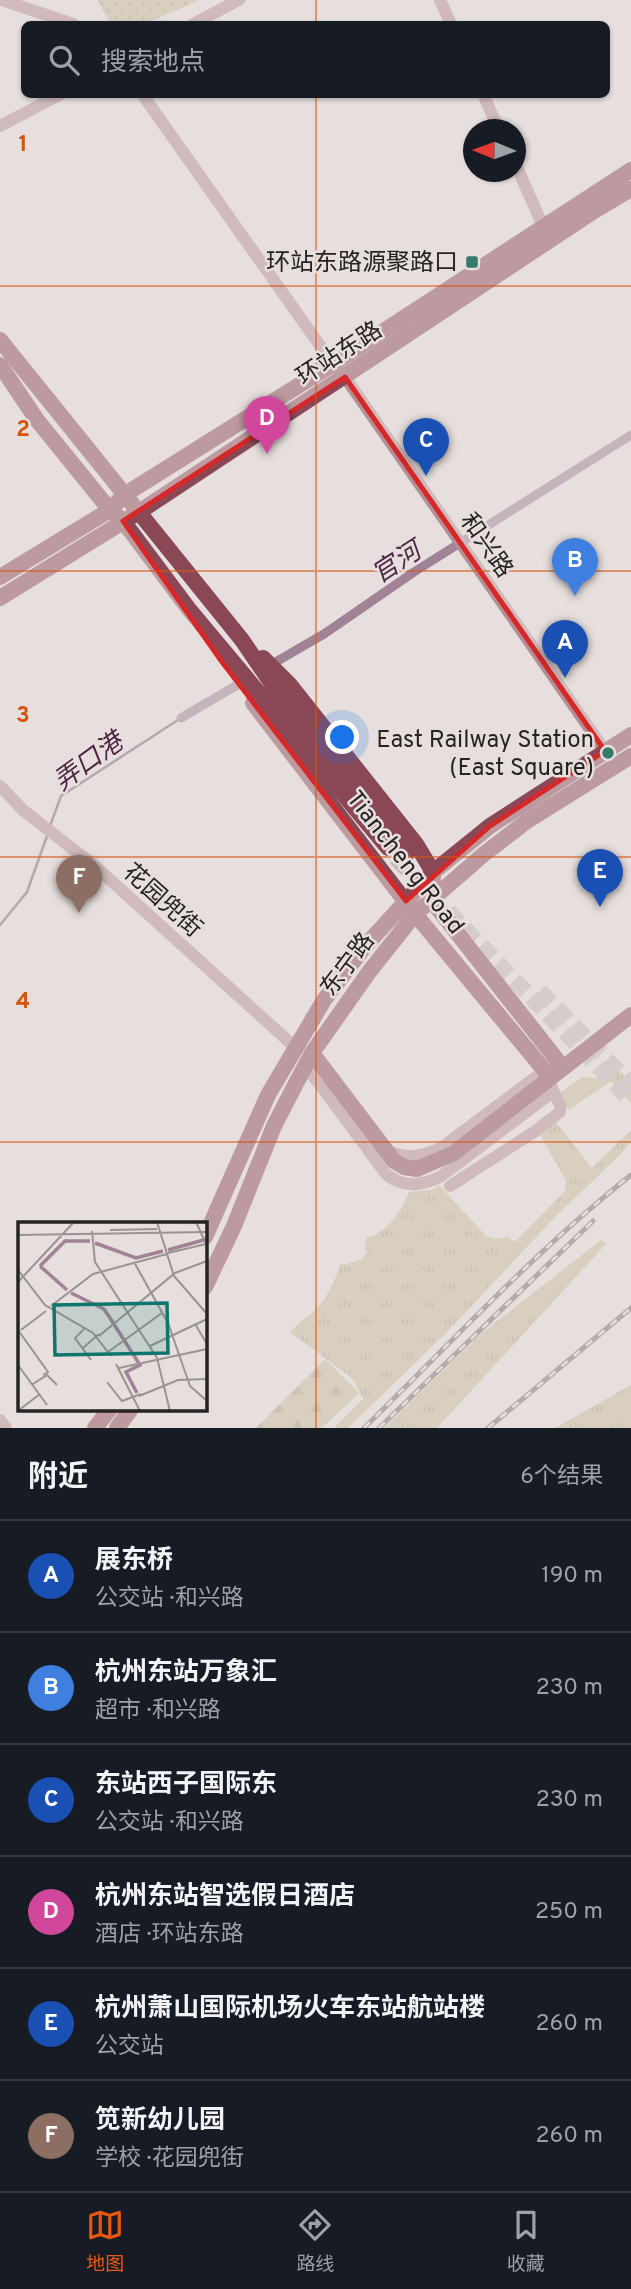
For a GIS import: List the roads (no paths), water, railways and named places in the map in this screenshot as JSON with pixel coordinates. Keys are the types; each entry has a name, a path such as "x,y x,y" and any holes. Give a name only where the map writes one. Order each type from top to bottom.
{"main road":[{"name":"环站东路","path":"0,577 110,510 124,495 333,364 631,170"},
{"name":"环站东路","path":"0,598 139,512 583,218 631,189"},
{"name":"Tiancheng Road","path":"0,340 243,640 253,656 266,688 410,908 551,1066"},
{"name":"Tiancheng Road","path":"0,365 37,420 110,510 123,521 232,668 266,688 415,844 433,872 432,901 551,1066"},
{"name":"Tiancheng Road","path":"243,640 269,664 266,688 401,856"},
{"name":"东宁路","path":"206,1285 234,1226 274,1126 309,1059 433,872 490,826 631,735"},
{"name":"东宁路","path":"206,1235 243,1146 268,1095 324,1000 366,945 410,908 432,901 484,854 527,821 631,756"},
{"path":"309,1059 353,1104 394,1161 404,1167 417,1169 454,1153 631,1015"},
{"path":"94,1428 109,1410"},
{"path":"117,1428 130,1410"}],"street":[{"path":"2,0 64,21"},
{"path":"200,21 239,0"},
{"path":"440,0 450,21"},
{"path":"0,126 53,98"},
{"name":"和兴路","path":"145,98 333,364 345,377 605,751"},
{"path":"485,98 494,119"},
{"path":"524,182 543,226"},
{"name":"花园兜街","path":"0,786 23,810 96,867 296,1048"},
{"path":"309,1059 386,1174 396,1182 409,1185 424,1184 446,1173 554,1092"},
{"path":"450,1186 560,1112 551,1066"},
{"path":"382,1147 400,1157 426,1155 441,1148 551,1066"},
{"path":"0,1420 6,1428"}],"waterway":[{"name":"官河","path":"267,667 324,634 414,572 631,435"},
{"name":"官河","path":"181,718 249,678"},
{"name":"弄口港","path":"50,826 61,796 181,718"},
{"name":"弄口港","path":"0,925 27,892 47,836"}],"tunnel":[{"path":"396,858 430,893"},
{"path":"448,911 631,1101"},
{"path":"540,991 631,1084"}],"railway":[{"path":"364,1428 561,1234 631,1175"},
{"path":"379,1428 593,1221"},
{"path":"488,1428 631,1308"}],"place":[{"name":"环站东路源聚路口","path":"472,262"},
{"name":"杭州东站智选假日酒店","path":"267,454"},
{"name":"东站西子国际东","path":"426,476"},
{"name":"杭州东站万象汇","path":"575,596"},
{"name":"展东桥","path":"565,678"},
{"name":"East Railway Station (East Square)","path":"608,753"},
{"name":"杭州萧山国际机场火车东站航站楼","path":"600,907"},
{"name":"笕新幼儿园","path":"79,913"}]}
